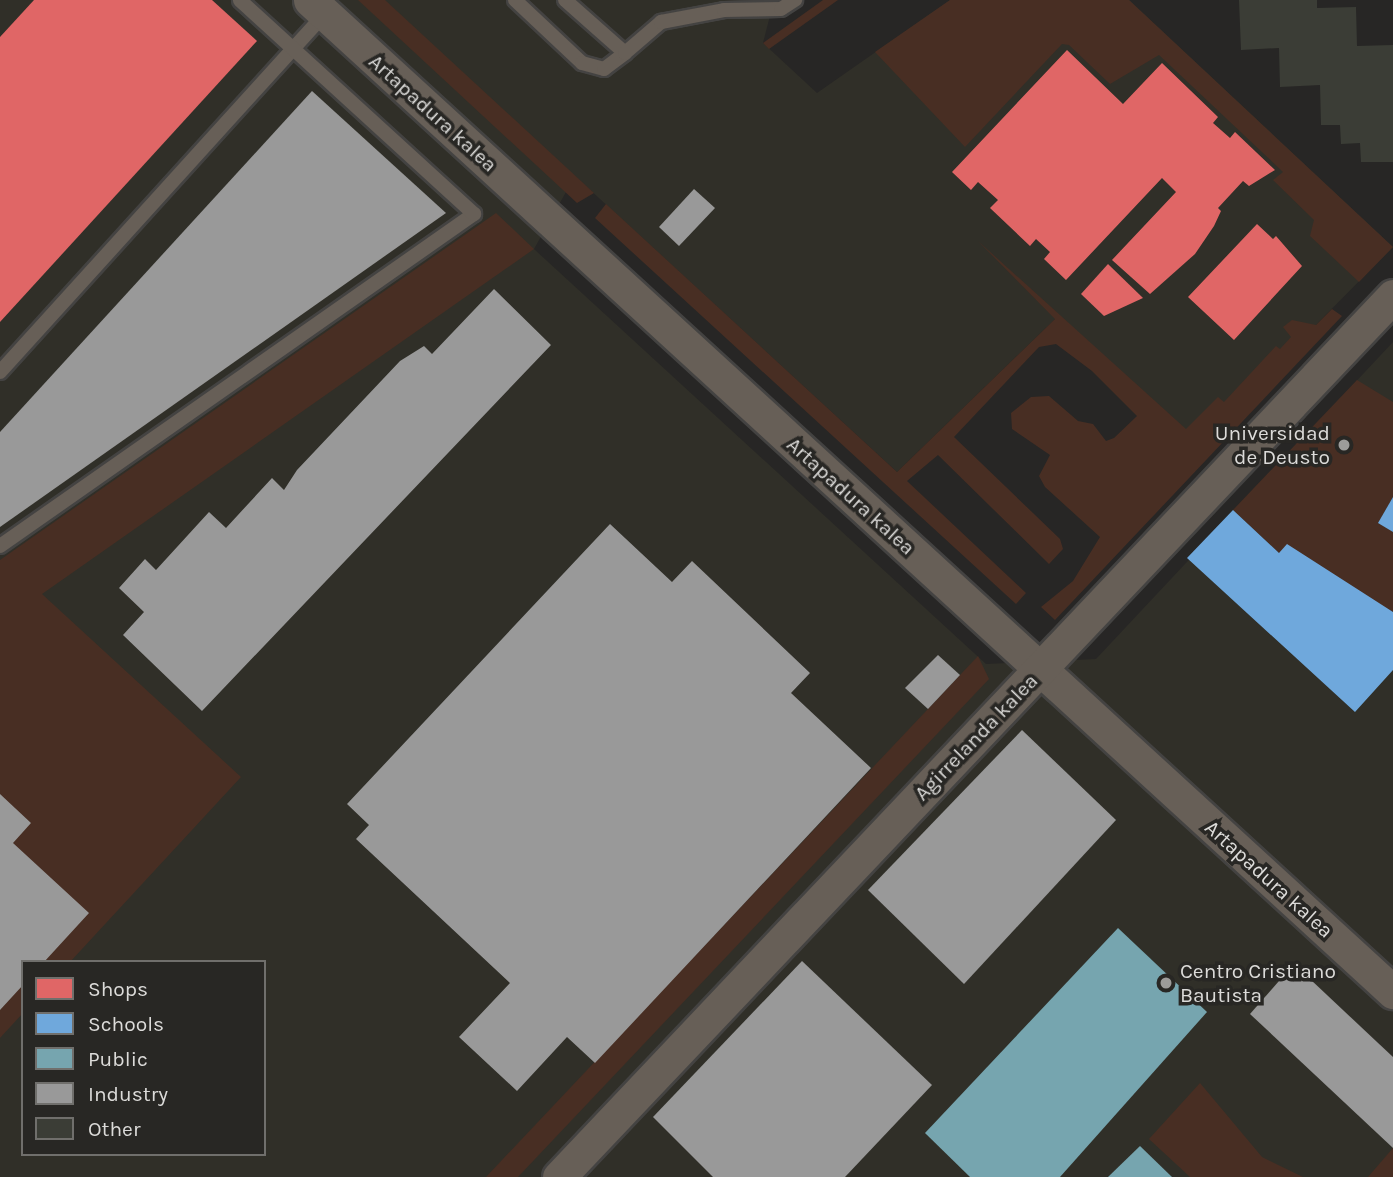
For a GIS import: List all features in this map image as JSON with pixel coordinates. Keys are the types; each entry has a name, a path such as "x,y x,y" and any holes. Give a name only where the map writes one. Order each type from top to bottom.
{"street":[{"name":"Artapadura kalea","path":"317,7 1393,992"},
{"name":"Agirrelanda kalea","path":"559,1177 1393,296"}],"lane":[{"path":"0,546 474,214 240,0"},
{"path":"515,0 582,63 604,69 661,22 724,10 781,9 795,0"},
{"path":"565,0 625,53"},
{"path":"0,372 294,49 317,7"}],"shaded area":[{"path":"0,0 774,0 763,43 817,93 950,0 1129,0 1393,247 1193,449 1055,319 897,472 575,176 534,249 986,664 1096,659 1393,342 1393,1177 0,1177"},
{"path":"358,0 385,0 594,193 577,203"},
{"path":"823,0 838,0 769,49 763,43"},
{"path":"950,0 1129,0 1393,247 1359,282 1310,236 1314,220 1273,180 1283,172 1159,55 1110,84 1069,45 1062,44 965,147 875,52"},
{"path":"606,204 897,472 1055,319 978,241 1186,429 1218,397 1224,402 1276,346 1280,349 1291,337 1283,327 1292,320 1316,325 1332,309 1342,316 1055,620 1041,607 1073,581 1100,537 1045,487 1039,476 1050,455 1012,429 1011,413 1031,397 1049,396 1078,421 1093,424 1106,441 1114,438 1137,416 1092,371 1056,344 1039,347 954,437 1060,539 1063,549 1049,564 938,455 907,481 1026,593 1016,604 595,218"},
{"path":"496,213 534,249 42,594 241,777 72,960 21,960 21,1015 0,1038 0,560"},
{"name":"Universidad de Deusto","path":"1357,380 1393,402 1393,497 1378,523 1393,532 1393,612 1279,553 1233,510"},
{"path":"978,656 989,679 518,1177 486,1177"},
{"path":"1200,1083 1262,1157 1303,1177 1190,1177 1149,1139"},
{"path":"1393,1148 1393,1177 1368,1177"}],"building: Shops":[{"path":"34,0 212,0 257,41 0,322 0,37"},
{"path":"1067,50 1123,104 1162,63 1218,117 1213,123 1230,138 1235,132 1275,170 1249,186 1243,181 1218,208 1221,211 1214,226 1195,254 1150,294 1112,260 1176,192 1162,178 1066,280 1044,259 1050,252 1036,239 1030,246 990,208 998,200 978,182 971,190 952,172"},
{"path":"1257,224 1273,239 1276,236 1302,266 1234,340 1188,297"},
{"path":"1108,264 1143,298 1104,316 1081,294"}],"building: Schools":[{"path":"1393,497 1393,532 1378,523"},
{"path":"1233,510 1279,553 1287,544 1393,612 1393,670 1355,712 1187,558"}],"building: Public":[{"path":"1118,928 1207,1012 1060,1177 970,1177 925,1133"},
{"path":"1140,1146 1172,1177 1108,1177"}],"building: Industry":[{"path":"312,91 446,213 0,527 0,432"},
{"path":"694,189 715,208 679,246 659,227"},
{"path":"494,289 551,345 202,711 123,635 144,612 119,588 145,559 156,570 209,512 226,528 272,478 284,490 297,470 400,361 424,346 432,354"},
{"path":"610,524 672,582 692,561 810,673 791,693 871,768 595,1063 567,1037 517,1091 459,1037 510,983 356,839 369,825 347,804"},
{"path":"938,655 960,675 928,709 905,688"},
{"path":"1022,730 1116,820 964,984 868,890"},
{"path":"0,794 31,823 13,843 89,913 46,960 21,960 21,987 0,1010"},
{"path":"802,961 932,1085 845,1177 713,1177 653,1117"},
{"path":"1294,964 1393,1057 1393,1148 1250,1014"}],"building: Other":[{"path":"1239,0 1317,0 1317,8 1356,7 1357,46 1393,45 1393,162 1361,162 1360,143 1341,144 1340,125 1321,125 1320,85 1280,87 1279,48 1241,50"}],"place":[{"name":"Universidad de Deusto","path":"1344,445"},
{"name":"Centro Cristiano Bautista","path":"1166,983"}]}
